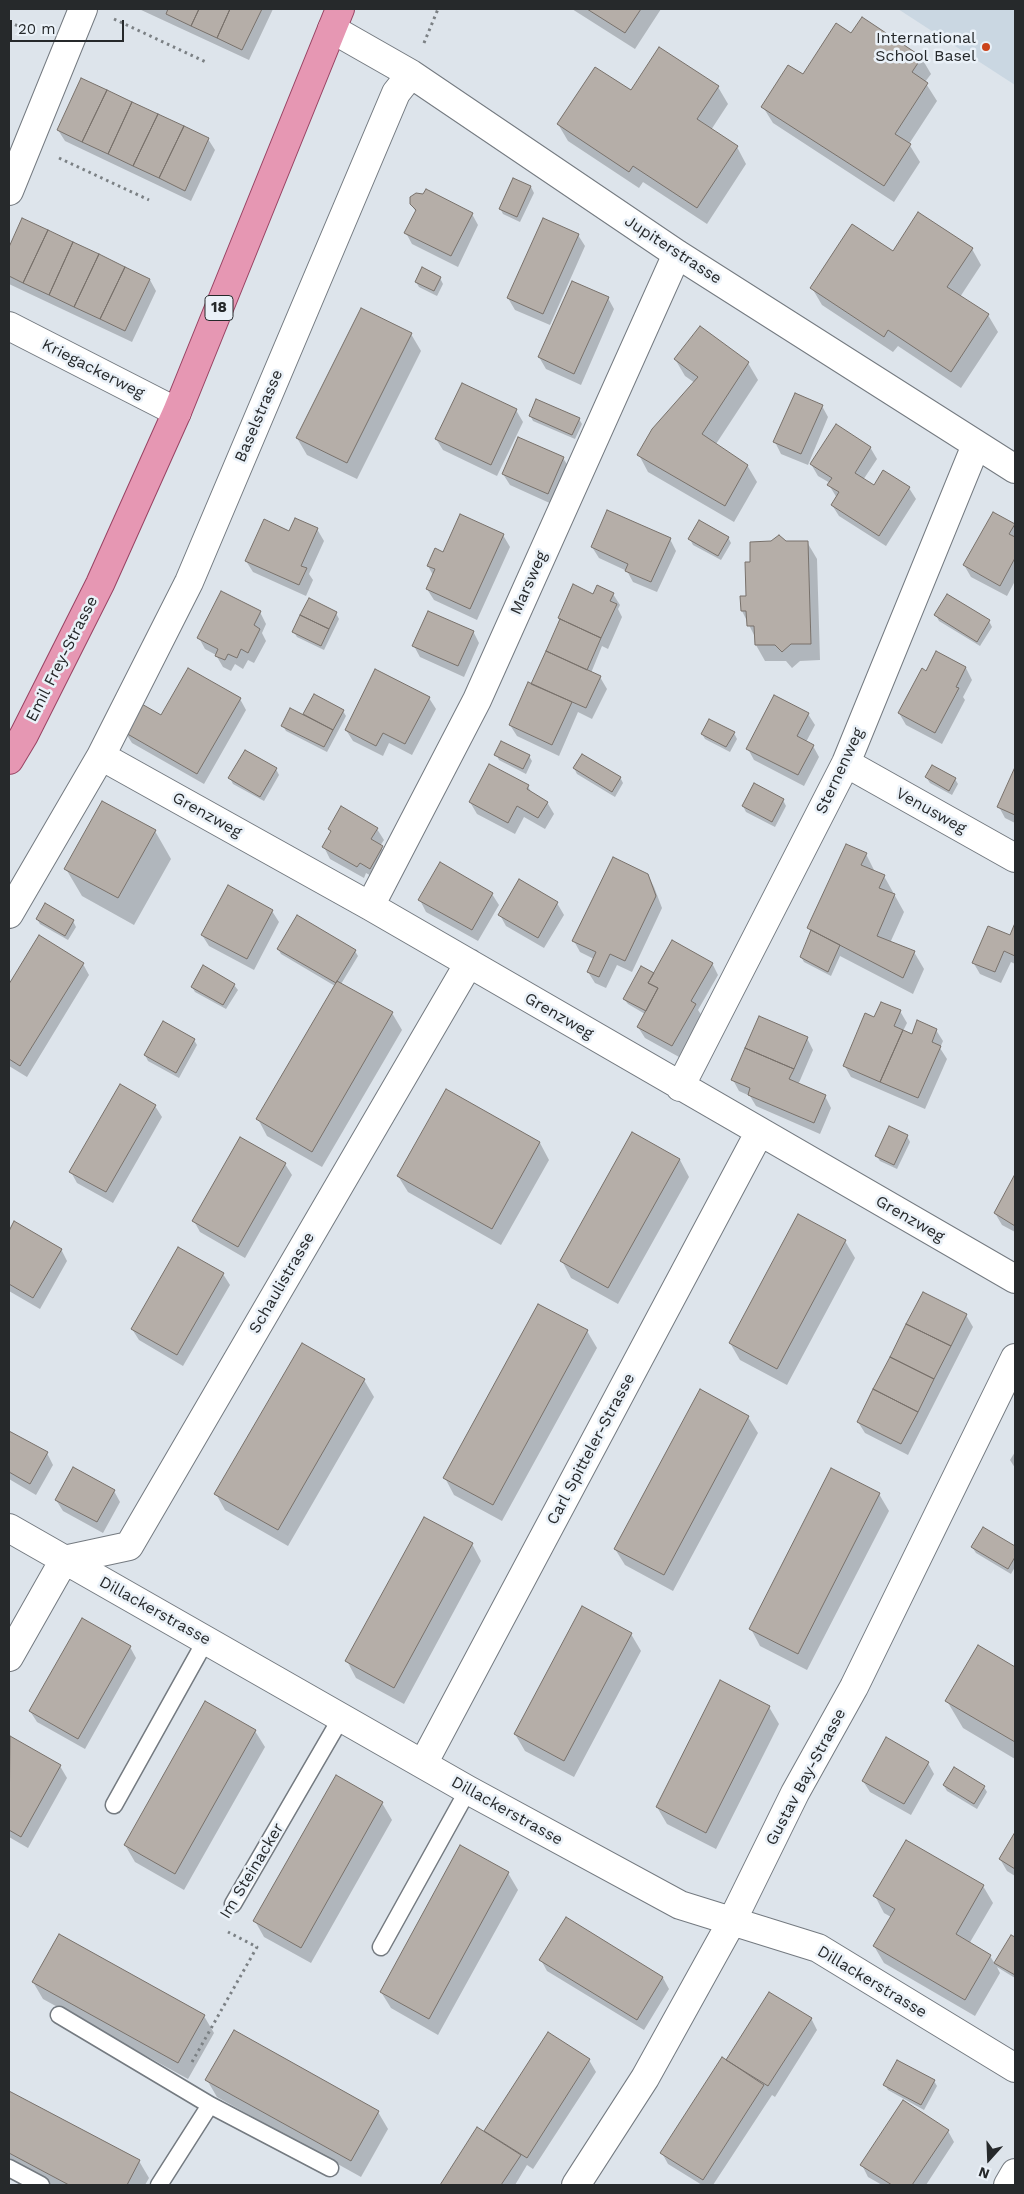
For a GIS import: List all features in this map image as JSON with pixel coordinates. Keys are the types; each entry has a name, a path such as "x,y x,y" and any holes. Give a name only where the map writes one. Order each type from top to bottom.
{"main road":[{"name":"18","path":"177,412 336,19"},
{"name":"Emil Frey-Strasse","path":"9,760 24,735 100,584 177,412"}],"street":[{"path":"9,191 83,9"},
{"name":"Jupiterstrasse","path":"336,19 412,74 677,254 1015,469"},
{"name":"Baselstrasse","path":"9,914 101,756 189,582 396,93 412,74"},
{"name":"Marsweg","path":"370,906 477,700 677,254"},
{"name":"Kriegackerweg","path":"9,326 177,412"},
{"name":"Sternenweg","path":"680,1087 846,763 976,445"},
{"name":"Grenzweg","path":"101,756 370,906 759,1133 1015,1279"},
{"name":"Venusweg","path":"846,763 1015,858"},
{"name":"Schaulistrasse","path":"64,1560 129,1546 469,963"},
{"name":"Carl Spitteler-Strasse","path":"422,1764 759,1133"},
{"name":"Gustav Bay-Strasse","path":"576,2185 645,2078 732,1921 795,1793 854,1687 1015,1358"},
{"name":"Dillackerstrasse","path":"9,1528 468,1790 680,1905 818,1948 1015,2068"},
{"path":"9,1657 64,1560"},
{"path":"1008,2185 1015,2173"}],"lane":[{"path":"114,1804 206,1640"},
{"name":"Im Steinacker","path":"233,1904 341,1718"},
{"path":"381,1947 468,1790"},
{"path":"59,2016 210,2104 330,2168"},
{"path":"158,2185 210,2104"},
{"path":"9,2168 41,2185"}],"path":[{"path":"110,17 206,62"},
{"path":"28,144 149,200"},
{"name":"Im Steinacker","path":"179,2086 256,1948 218,1928 233,1904"}],"shaded area":[{"name":"International School Basel","path":"898,9 1015,9 1015,85"}],"building":[{"path":"168,9 199,9 191,26 166,14"},
{"path":"199,9 230,9 217,38 191,26"},
{"path":"230,9 262,9 242,50 217,38"},
{"path":"587,9 641,9 625,33"},
{"path":"862,17 922,57 912,72 928,83 895,134 911,144 884,186 761,107 788,65 803,74 836,23 851,33"},
{"path":"659,47 719,86 697,119 738,146 697,208 633,166 629,172 557,124 595,67 631,90"},
{"path":"81,78 107,90 82,142 57,130"},
{"path":"107,90 132,102 108,154 82,142"},
{"path":"132,102 158,114 133,166 108,154"},
{"path":"158,114 184,126 159,178 133,166"},
{"path":"184,126 209,138 185,191 159,178"},
{"path":"513,178 531,186 517,217 499,209"},
{"path":"426,189 473,213 451,256 404,233 416,210 410,204 410,197 416,193 423,194"},
{"path":"918,212 973,248 947,287 989,314 951,372 888,330 884,337 810,288 852,224 893,251"},
{"path":"22,218 48,230 23,283 9,276 9,247"},
{"path":"543,218 579,234 543,314 507,298"},
{"path":"48,230 73,242 49,295 23,283"},
{"path":"73,242 99,254 74,307 49,295"},
{"path":"99,254 125,267 100,319 74,307"},
{"path":"125,267 150,279 125,331 100,319"},
{"path":"422,267 441,277 434,291 415,282"},
{"path":"572,281 609,297 574,374 538,357"},
{"path":"361,308 412,333 347,463 296,438"},
{"path":"700,326 749,362 702,434 748,465 725,506 637,455 652,429 698,377 674,359"},
{"path":"462,383 517,409 491,465 435,439"},
{"path":"795,393 823,405 801,454 773,442"},
{"path":"536,399 580,418 572,435 529,416"},
{"path":"836,424 871,447 855,473 874,485 883,470 910,487 879,536 831,505 839,492 827,485 832,478 810,464"},
{"path":"518,437 564,457 548,494 502,474"},
{"path":"607,510 671,538 651,582 625,571 628,564 591,547"},
{"path":"993,512 1015,524 1009,534 1015,537 1015,558 1000,586 963,565"},
{"path":"460,514 504,534 470,609 426,589 435,569 427,566 435,548 443,552"},
{"path":"295,518 318,528 301,566 307,568 299,585 245,561 264,519 289,531"},
{"path":"699,520 729,537 718,556 688,539"},
{"path":"779,535 786,541 808,541 811,644 791,644 782,652 775,645 755,645 754,626 747,626 746,611 741,611 740,596 746,596 745,562 750,562 750,542 771,541"},
{"path":"573,584 593,594 597,585 614,593 610,601 617,604 601,638 558,618"},
{"path":"221,591 261,611 254,625 260,629 248,653 241,649 237,658 228,654 225,660 215,656 218,649 197,638"},
{"path":"947,594 990,620 977,642 934,615"},
{"path":"309,598 337,612 329,629 300,615"},
{"path":"428,611 474,631 458,666 412,646"},
{"path":"300,615 329,629 321,646 292,632"},
{"path":"560,619 601,638 587,670 546,651"},
{"path":"546,651 601,676 586,708 531,684"},
{"path":"936,651 966,667 956,687 959,688 935,733 898,713 922,668 926,671"},
{"path":"188,668 241,698 197,774 124,732 140,703 161,715"},
{"path":"375,669 430,697 405,744 383,733 376,746 345,730"},
{"path":"528,682 572,702 552,745 509,725"},
{"path":"314,694 344,710 333,730 303,714"},
{"path":"774,695 809,713 797,736 814,745 798,775 746,749"},
{"path":"290,708 333,730 324,747 281,726"},
{"path":"709,719 735,732 726,747 701,734"},
{"path":"501,741 530,755 523,769 494,755"},
{"path":"245,750 277,768 260,797 228,778"},
{"path":"582,754 621,777 612,792 573,768"},
{"path":"489,764 529,785 527,789 548,802 538,818 517,806 508,823 469,802"},
{"path":"932,765 956,778 949,791 925,777"},
{"path":"1015,767 1015,815 997,807"},
{"path":"754,783 784,799 772,822 742,806"},
{"path":"102,801 156,830 118,898 64,869"},
{"path":"341,806 378,828 371,839 383,846 370,869 360,863 357,867 322,847 331,831 328,829"},
{"path":"846,844 867,853 861,865 885,875 879,888 895,894 877,936 915,951 903,978 807,928"},
{"path":"613,857 648,874 656,896 625,961 610,954 599,977 587,972 596,952 572,941"},
{"path":"440,862 493,893 472,930 418,900"},
{"path":"519,879 558,902 538,938 498,915"},
{"path":"228,885 273,910 247,959 201,935"},
{"path":"45,903 74,920 65,936 36,919"},
{"path":"297,915 356,950 336,983 277,949"},
{"path":"1015,923 1015,956 1004,951 995,972 972,963 988,926 1010,935"},
{"path":"811,930 840,945 828,972 800,957"},
{"path":"39,935 84,963 20,1066 9,1059 9,984"},
{"path":"672,940 713,963 691,1001 696,1004 672,1046 637,1027 658,988 648,983"},
{"path":"203,965 235,984 223,1005 191,987"},
{"path":"641,966 654,973 648,983 658,988 646,1011 623,999"},
{"path":"337,981 393,1012 312,1152 256,1119"},
{"path":"881,1002 901,1010 894,1026 903,1030 880,1082 843,1066 865,1013 874,1017"},
{"path":"759,1016 808,1037 794,1069 745,1048"},
{"path":"917,1020 937,1029 932,1042 941,1046 918,1098 880,1082 903,1030 912,1034"},
{"path":"163,1021 195,1039 176,1073 144,1055"},
{"path":"745,1048 794,1069 789,1079 826,1095 814,1123 748,1095 750,1088 731,1080"},
{"path":"120,1084 156,1105 106,1192 69,1172"},
{"path":"446,1089 540,1142 492,1229 397,1176"},
{"path":"889,1126 908,1135 894,1165 875,1156"},
{"path":"632,1132 680,1159 608,1288 560,1261"},
{"path":"240,1137 286,1163 238,1247 192,1221"},
{"path":"1015,1174 1015,1226 994,1213"},
{"path":"798,1214 846,1240 777,1369 729,1343"},
{"path":"14,1221 62,1249 33,1298 9,1284 9,1231"},
{"path":"178,1247 224,1273 177,1355 131,1329"},
{"path":"923,1292 967,1314 951,1346 906,1324"},
{"path":"538,1304 588,1330 493,1505 443,1478"},
{"path":"906,1324 951,1346 934,1379 890,1357"},
{"path":"302,1343 365,1379 278,1530 214,1494"},
{"path":"890,1357 934,1379 918,1412 873,1389"},
{"path":"700,1389 749,1416 664,1575 614,1549"},
{"path":"873,1389 918,1412 901,1444 857,1422"},
{"path":"9,1431 48,1452 30,1484 9,1472"},
{"path":"73,1467 115,1490 97,1522 55,1500"},
{"path":"831,1468 880,1493 798,1654 749,1629"},
{"path":"424,1517 473,1543 394,1688 345,1661"},
{"path":"983,1527 1015,1546 1015,1557 1008,1569 971,1547"},
{"path":"582,1606 632,1633 564,1761 514,1734"},
{"path":"82,1618 131,1646 78,1739 29,1711"},
{"path":"978,1645 1015,1667 1015,1742 945,1701"},
{"path":"720,1680 770,1706 706,1833 656,1807"},
{"path":"205,1701 256,1730 175,1874 124,1845"},
{"path":"10,1736 61,1765 21,1837 9,1830"},
{"path":"886,1737 929,1762 904,1804 862,1781"},
{"path":"954,1767 985,1786 974,1804 943,1785"},
{"path":"336,1775 383,1802 301,1948 253,1921"},
{"path":"1015,1832 1015,1869 999,1859"},
{"path":"906,1840 984,1885 956,1934 991,1955 965,2000 873,1946 895,1909 873,1896"},
{"path":"460,1845 509,1872 429,2019 380,1992"},
{"path":"566,1917 663,1977 637,2020 539,1960"},
{"path":"59,1934 205,2015 178,2063 32,1982"},
{"path":"1011,1935 1015,1937 1015,1975 994,1963"},
{"path":"769,1992 812,2018 768,2086 726,2060"},
{"path":"234,2030 379,2111 351,2161 205,2080"},
{"path":"548,2032 590,2059 527,2158 484,2131"},
{"path":"722,2057 764,2085 703,2180 660,2153"},
{"path":"897,2060 935,2080 921,2105 883,2085"},
{"path":"9,2091 140,2160 127,2185 69,2185 9,2153"},
{"path":"903,2100 949,2130 912,2185 892,2185 860,2165"},
{"path":"477,2127 521,2155 501,2185 440,2185"}],"place":[{"name":"International School Basel","path":"986,47"}]}
